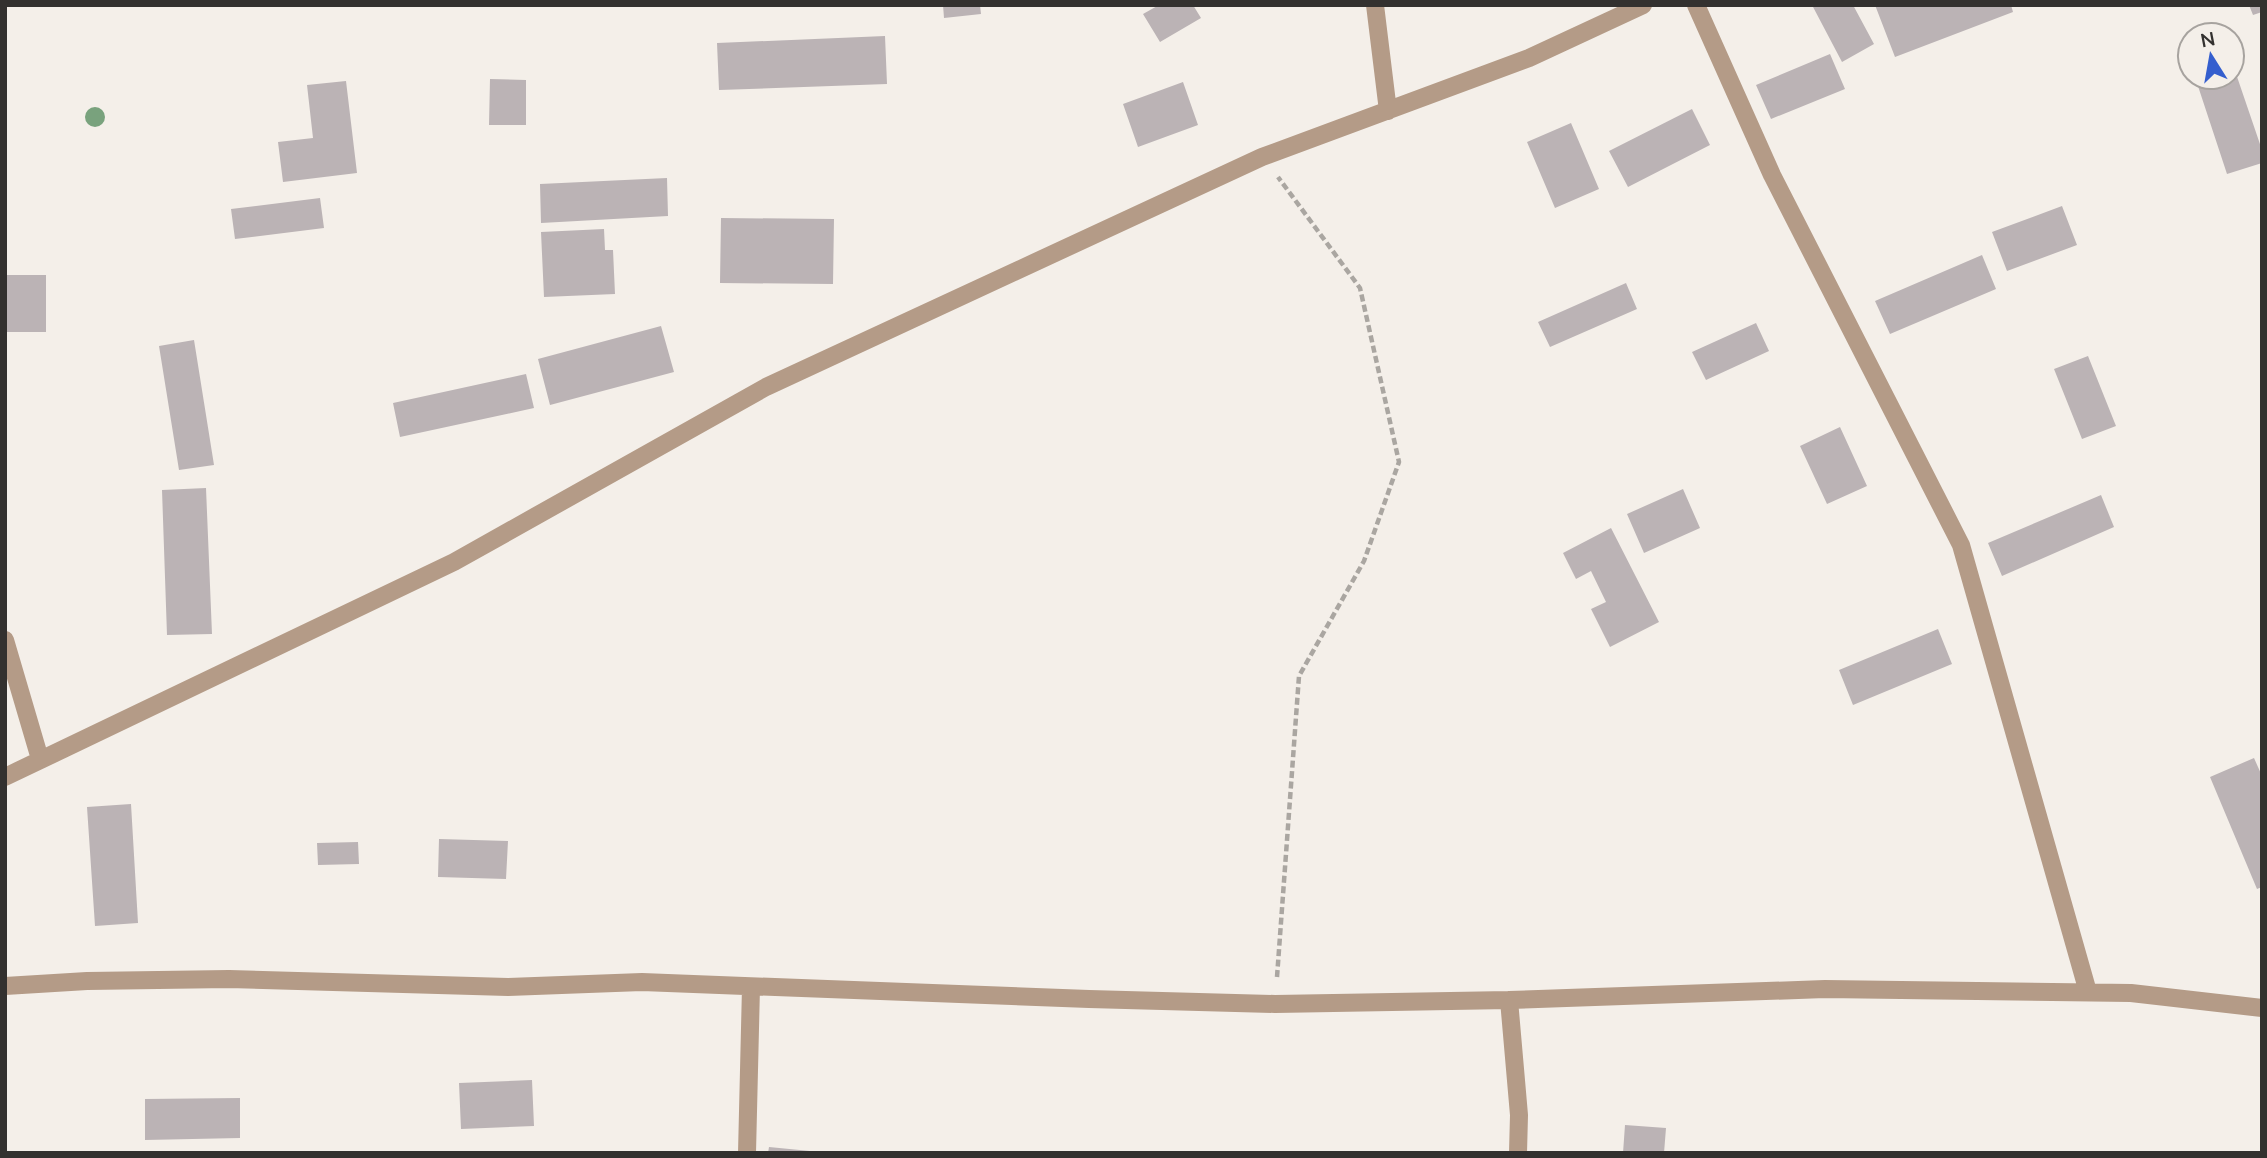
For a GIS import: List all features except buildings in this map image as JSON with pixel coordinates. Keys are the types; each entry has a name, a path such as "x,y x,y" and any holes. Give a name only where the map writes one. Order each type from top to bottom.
{"street":[{"path":"1374,5 1388,111"},
{"path":"5,777 454,562 766,387 1262,157 1529,58 1643,5"},
{"path":"1696,5 1772,175 1961,545 2088,992"},
{"path":"5,640 40,759"},
{"path":"5,986 87,981 229,979 508,987 642,982 1275,1004 1509,1000 1825,989 2132,993 2262,1008"},
{"path":"747,1153 751,987"},
{"path":"1509,1000 1519,1115 1518,1153"}],"path":[{"path":"1262,157 1360,288 1399,462 1364,561 1299,676 1275,1004"}]}
